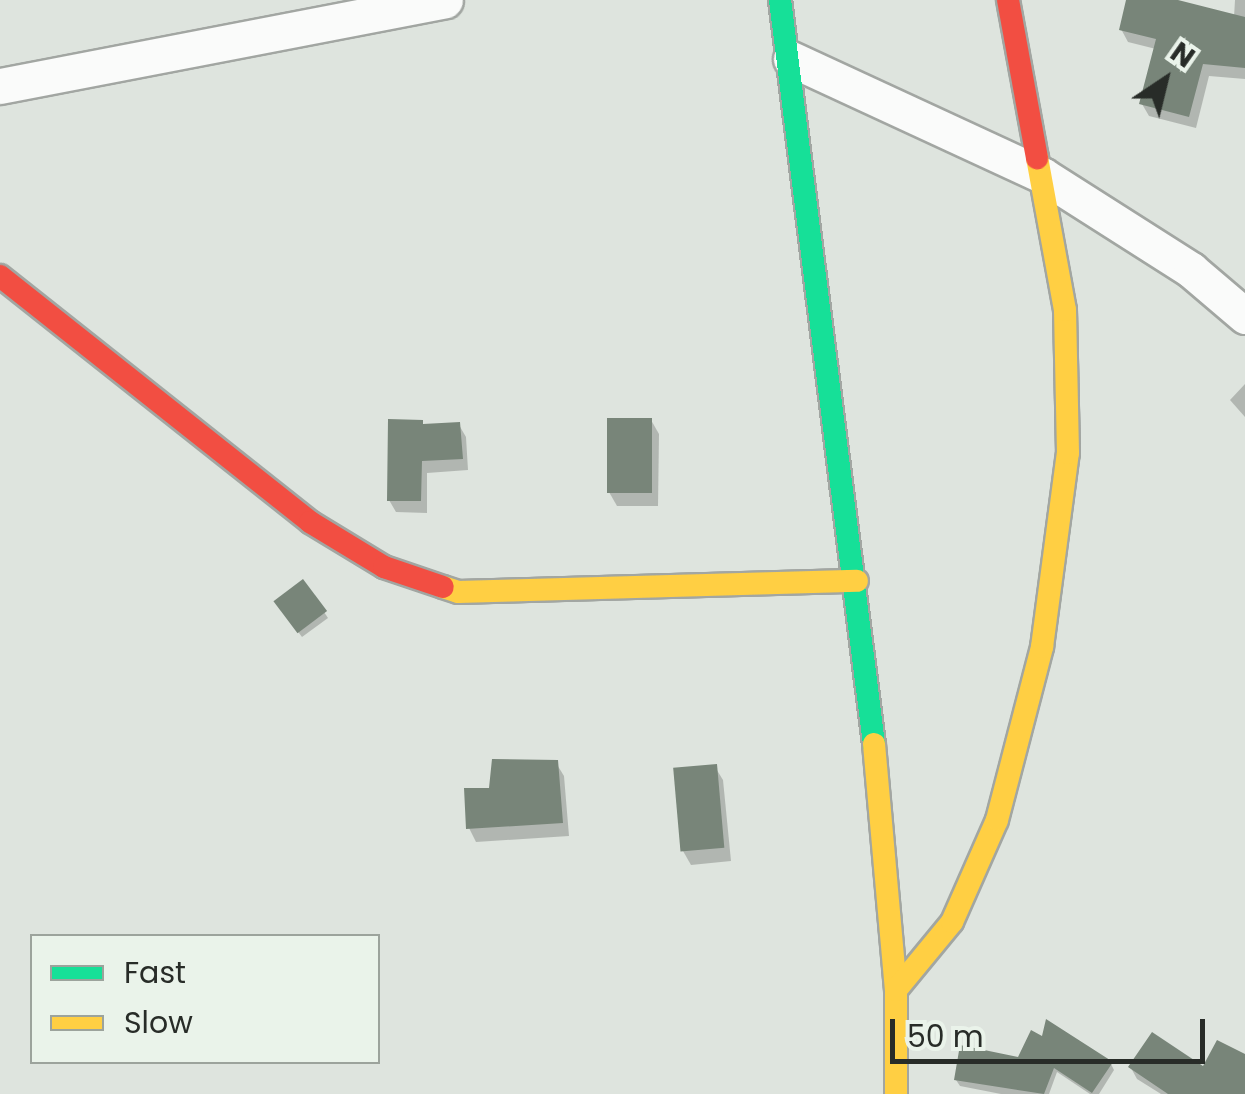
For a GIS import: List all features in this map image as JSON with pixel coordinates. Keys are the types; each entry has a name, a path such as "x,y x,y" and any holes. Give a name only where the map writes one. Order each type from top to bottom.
{"street":[{"path":"0,86 445,0"},
{"path":"780,0 857,581 896,990 896,1094"},
{"path":"896,990 952,922 997,820 1042,648 1068,453 1065,310 1008,0"},
{"path":"790,59 1042,175 1191,270 1245,316"},
{"path":"0,276 310,522 384,568 458,592 857,581"}],"building":[{"path":"1126,0 1178,0 1245,17 1245,68 1203,64 1189,117 1139,104 1156,39 1119,30"},
{"path":"607,418 652,418 652,493 607,493"},
{"path":"388,419 423,420 423,424 460,422 463,459 422,461 421,501 387,501"},
{"path":"303,579 327,611 298,633 273,601"},
{"path":"492,759 558,760 563,823 466,829 464,788 489,788"},
{"path":"717,764 724,848 680,852 673,768"},
{"path":"1046,1019 1113,1062 1092,1093 1054,1068 1044,1094 954,1080 960,1045 1018,1057 1031,1030 1042,1036"},
{"path":"1152,1032 1203,1066 1217,1040 1245,1054 1245,1094 1168,1094 1128,1067"}],"traffic: fast":[{"path":"780,0 874,744"}],"traffic: slow":[{"path":"896,990 952,922 997,820 1042,647 1068,453 1065,310 1037,158"},
{"path":"443,587 458,592 857,581"},
{"path":"874,744 896,990 896,1094"}],"traffic: jam":[{"path":"1008,0 1037,158"},
{"path":"0,276 310,522 384,567 443,587"}]}
